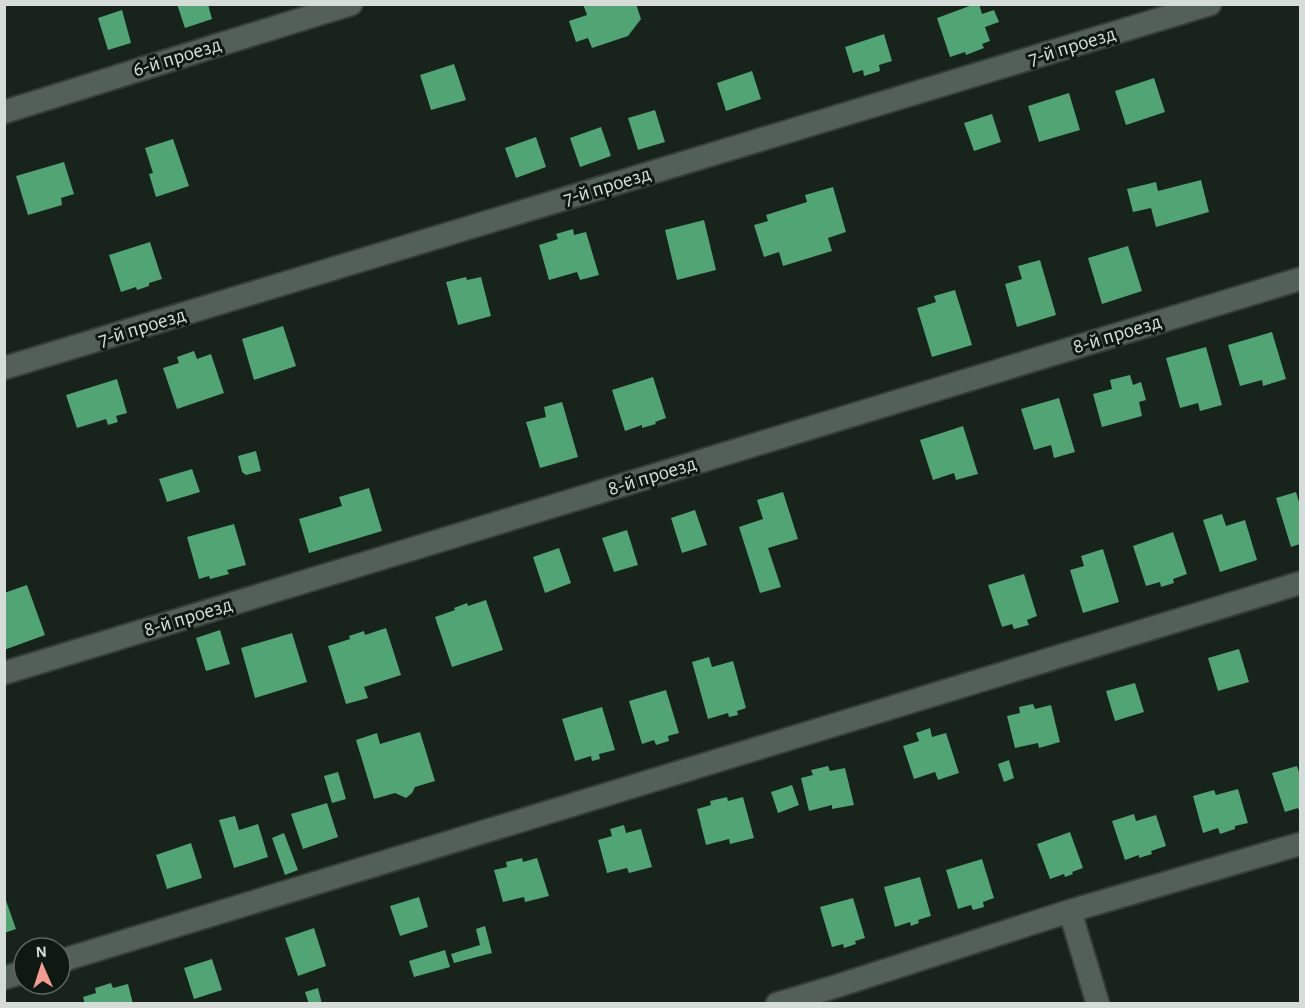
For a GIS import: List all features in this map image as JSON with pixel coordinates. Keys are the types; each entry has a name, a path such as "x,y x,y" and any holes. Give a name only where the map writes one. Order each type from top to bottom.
{"street":[{"name":"6-й проезд","path":"4,112 351,4"},
{"name":"7-й проезд","path":"4,368 1210,4"},
{"name":"8-й проезд","path":"4,673 1300,279"},
{"path":"72,957 1300,583"},
{"path":"777,1004 836,995 1070,911 1300,844"},
{"path":"1070,911 1098,1004"}],"building":[{"path":"177,4 208,4 212,19 185,28"},
{"path":"583,4 636,4 641,19 628,36 592,48 588,38 576,42 569,21 587,15"},
{"path":"979,4 982,14 994,10 999,22 985,27 990,41 982,44 984,48 966,55 965,52 950,57 937,18"},
{"path":"122,10 131,43 108,50 98,18"},
{"path":"884,34 892,61 879,65 880,71 864,76 863,70 853,73 845,47"},
{"path":"454,64 466,100 431,110 420,75"},
{"path":"752,71 761,99 726,111 717,83"},
{"path":"1154,78 1165,112 1126,125 1115,91"},
{"path":"1069,93 1080,130 1039,142 1028,106"},
{"path":"655,110 665,142 638,150 628,118"},
{"path":"992,114 1001,142 974,151 964,123"},
{"path":"601,127 611,156 580,167 570,138"},
{"path":"536,137 546,167 516,178 505,148"},
{"path":"173,139 189,186 156,197 149,174 153,173 145,148"},
{"path":"64,162 74,194 61,198 62,205 28,215 16,176"},
{"path":"1201,180 1209,212 1156,227 1151,208 1133,212 1127,189 1156,182 1158,191"},
{"path":"833,187 846,232 828,238 832,251 783,266 779,252 764,257 754,225 768,221 766,215 807,202 805,195"},
{"path":"704,220 716,270 677,280 665,230"},
{"path":"573,229 574,235 586,232 599,275 580,280 577,272 549,280 539,245 558,239 556,234"},
{"path":"150,242 162,279 137,290 136,287 121,292 109,255"},
{"path":"1128,246 1142,291 1102,304 1088,258"},
{"path":"1040,260 1056,315 1017,327 1005,284 1022,279 1018,266"},
{"path":"466,277 467,280 481,277 491,316 458,325 446,282"},
{"path":"955,290 972,345 932,357 917,308 936,302 934,296"},
{"path":"283,326 296,366 254,380 242,339"},
{"path":"1272,332 1286,379 1263,386 1262,380 1240,386 1228,345"},
{"path":"1206,347 1222,405 1200,411 1198,403 1180,408 1166,358"},
{"path":"194,351 197,359 211,354 224,393 177,409 163,368 179,363 177,357"},
{"path":"1130,375 1133,385 1141,382 1146,400 1139,402 1142,416 1102,427 1093,394 1112,389 1110,380"},
{"path":"653,377 666,418 655,422 656,424 642,428 642,425 625,431 612,390"},
{"path":"117,379 127,413 116,416 118,422 108,425 106,419 77,428 66,395"},
{"path":"1059,398 1075,452 1054,458 1051,445 1034,450 1021,409"},
{"path":"562,402 578,457 540,468 526,422 546,417 544,407"},
{"path":"963,426 978,474 956,480 954,473 933,480 920,440"},
{"path":"256,451 261,471 246,475 242,472 238,456"},
{"path":"192,469 200,492 167,502 159,479"},
{"path":"369,488 382,531 309,553 299,519 342,506 339,497"},
{"path":"783,492 798,539 768,548 781,587 760,593 739,527 763,519 757,500"},
{"path":"1296,492 1300,501 1300,544 1291,547 1276,498"},
{"path":"695,510 707,545 682,553 671,518"},
{"path":"1222,514 1226,526 1245,520 1257,560 1220,572 1203,520"},
{"path":"234,524 246,565 227,570 229,574 210,579 209,576 199,579 187,537"},
{"path":"627,530 638,565 614,572 602,538"},
{"path":"1173,532 1187,574 1173,579 1174,583 1161,587 1160,582 1146,586 1133,546"},
{"path":"559,548 571,583 545,593 533,557"},
{"path":"1103,549 1119,602 1083,613 1070,570 1084,566 1081,556"},
{"path":"1024,574 1037,616 1027,620 1029,625 1014,629 1012,624 1002,627 988,585"},
{"path":"27,585 45,635 4,650 4,593"},
{"path":"486,600 503,650 452,667 435,617 467,603 468,606"},
{"path":"386,628 401,675 364,687 368,698 346,704 328,646 350,639 349,636 364,631 365,635"},
{"path":"220,630 230,664 206,671 196,638"},
{"path":"292,633 307,682 255,698 241,648"},
{"path":"1239,649 1249,682 1218,691 1208,658"},
{"path":"709,657 712,667 733,661 746,708 737,711 738,715 729,717 728,713 708,719 692,662"},
{"path":"1135,683 1144,712 1115,721 1106,691"},
{"path":"666,690 679,733 668,736 669,741 656,745 654,740 642,744 629,701"},
{"path":"1033,704 1035,709 1051,705 1060,742 1039,748 1038,743 1015,748 1007,716 1020,713 1019,707"},
{"path":"602,707 615,750 599,754 600,759 592,761 591,756 575,761 562,719"},
{"path":"930,728 932,737 946,733 959,773 938,780 935,772 914,779 903,746 919,741 916,733"},
{"path":"420,732 435,781 415,787 406,798 395,793 374,799 356,740 377,733 380,744"},
{"path":"1009,760 1014,778 1004,782 998,764"},
{"path":"828,766 830,771 845,768 854,805 832,809 832,805 809,811 801,778 813,775 811,770"},
{"path":"1297,766 1300,772 1300,813 1298,808 1285,812 1272,773"},
{"path":"338,772 346,799 332,803 324,776"},
{"path":"792,785 799,805 778,813 771,792"},
{"path":"1238,789 1248,823 1235,826 1235,829 1220,834 1218,828 1203,833 1193,796 1214,790 1216,795"},
{"path":"727,797 728,801 743,797 754,838 730,844 729,839 706,845 697,809 711,805 710,801"},
{"path":"327,803 338,837 303,849 291,814"},
{"path":"1134,814 1136,821 1156,815 1166,846 1151,851 1152,854 1139,858 1139,855 1125,860 1112,821"},
{"path":"235,816 239,830 258,824 268,857 234,868 219,820"},
{"path":"624,825 626,833 641,829 652,867 629,873 627,868 607,873 598,840 612,836 610,829"},
{"path":"1070,832 1083,868 1065,877 1064,874 1050,879 1037,844"},
{"path":"284,833 298,870 285,875 272,838"},
{"path":"191,843 202,878 167,889 156,855"},
{"path":"522,858 523,862 537,858 549,896 525,902 524,897 503,902 494,870 507,867 506,862"},
{"path":"982,859 994,898 983,902 984,907 973,910 971,905 958,909 946,870"},
{"path":"920,877 931,916 918,920 919,923 911,926 910,922 895,927 884,887"},
{"path":"4,895 16,929 4,933"},
{"path":"419,897 428,927 400,936 390,906"},
{"path":"853,898 865,938 844,948 843,944 832,947 820,907"},
{"path":"485,926 492,953 454,963 451,954 480,945 476,929"},
{"path":"314,928 326,966 298,976 285,938"},
{"path":"445,950 450,967 414,977 409,961"},
{"path":"212,959 222,990 194,999 184,968"},
{"path":"111,983 113,988 128,984 133,1004 85,1004 83,997 96,993 95,988"},
{"path":"318,988 322,1004 309,1004 305,992"}]}
